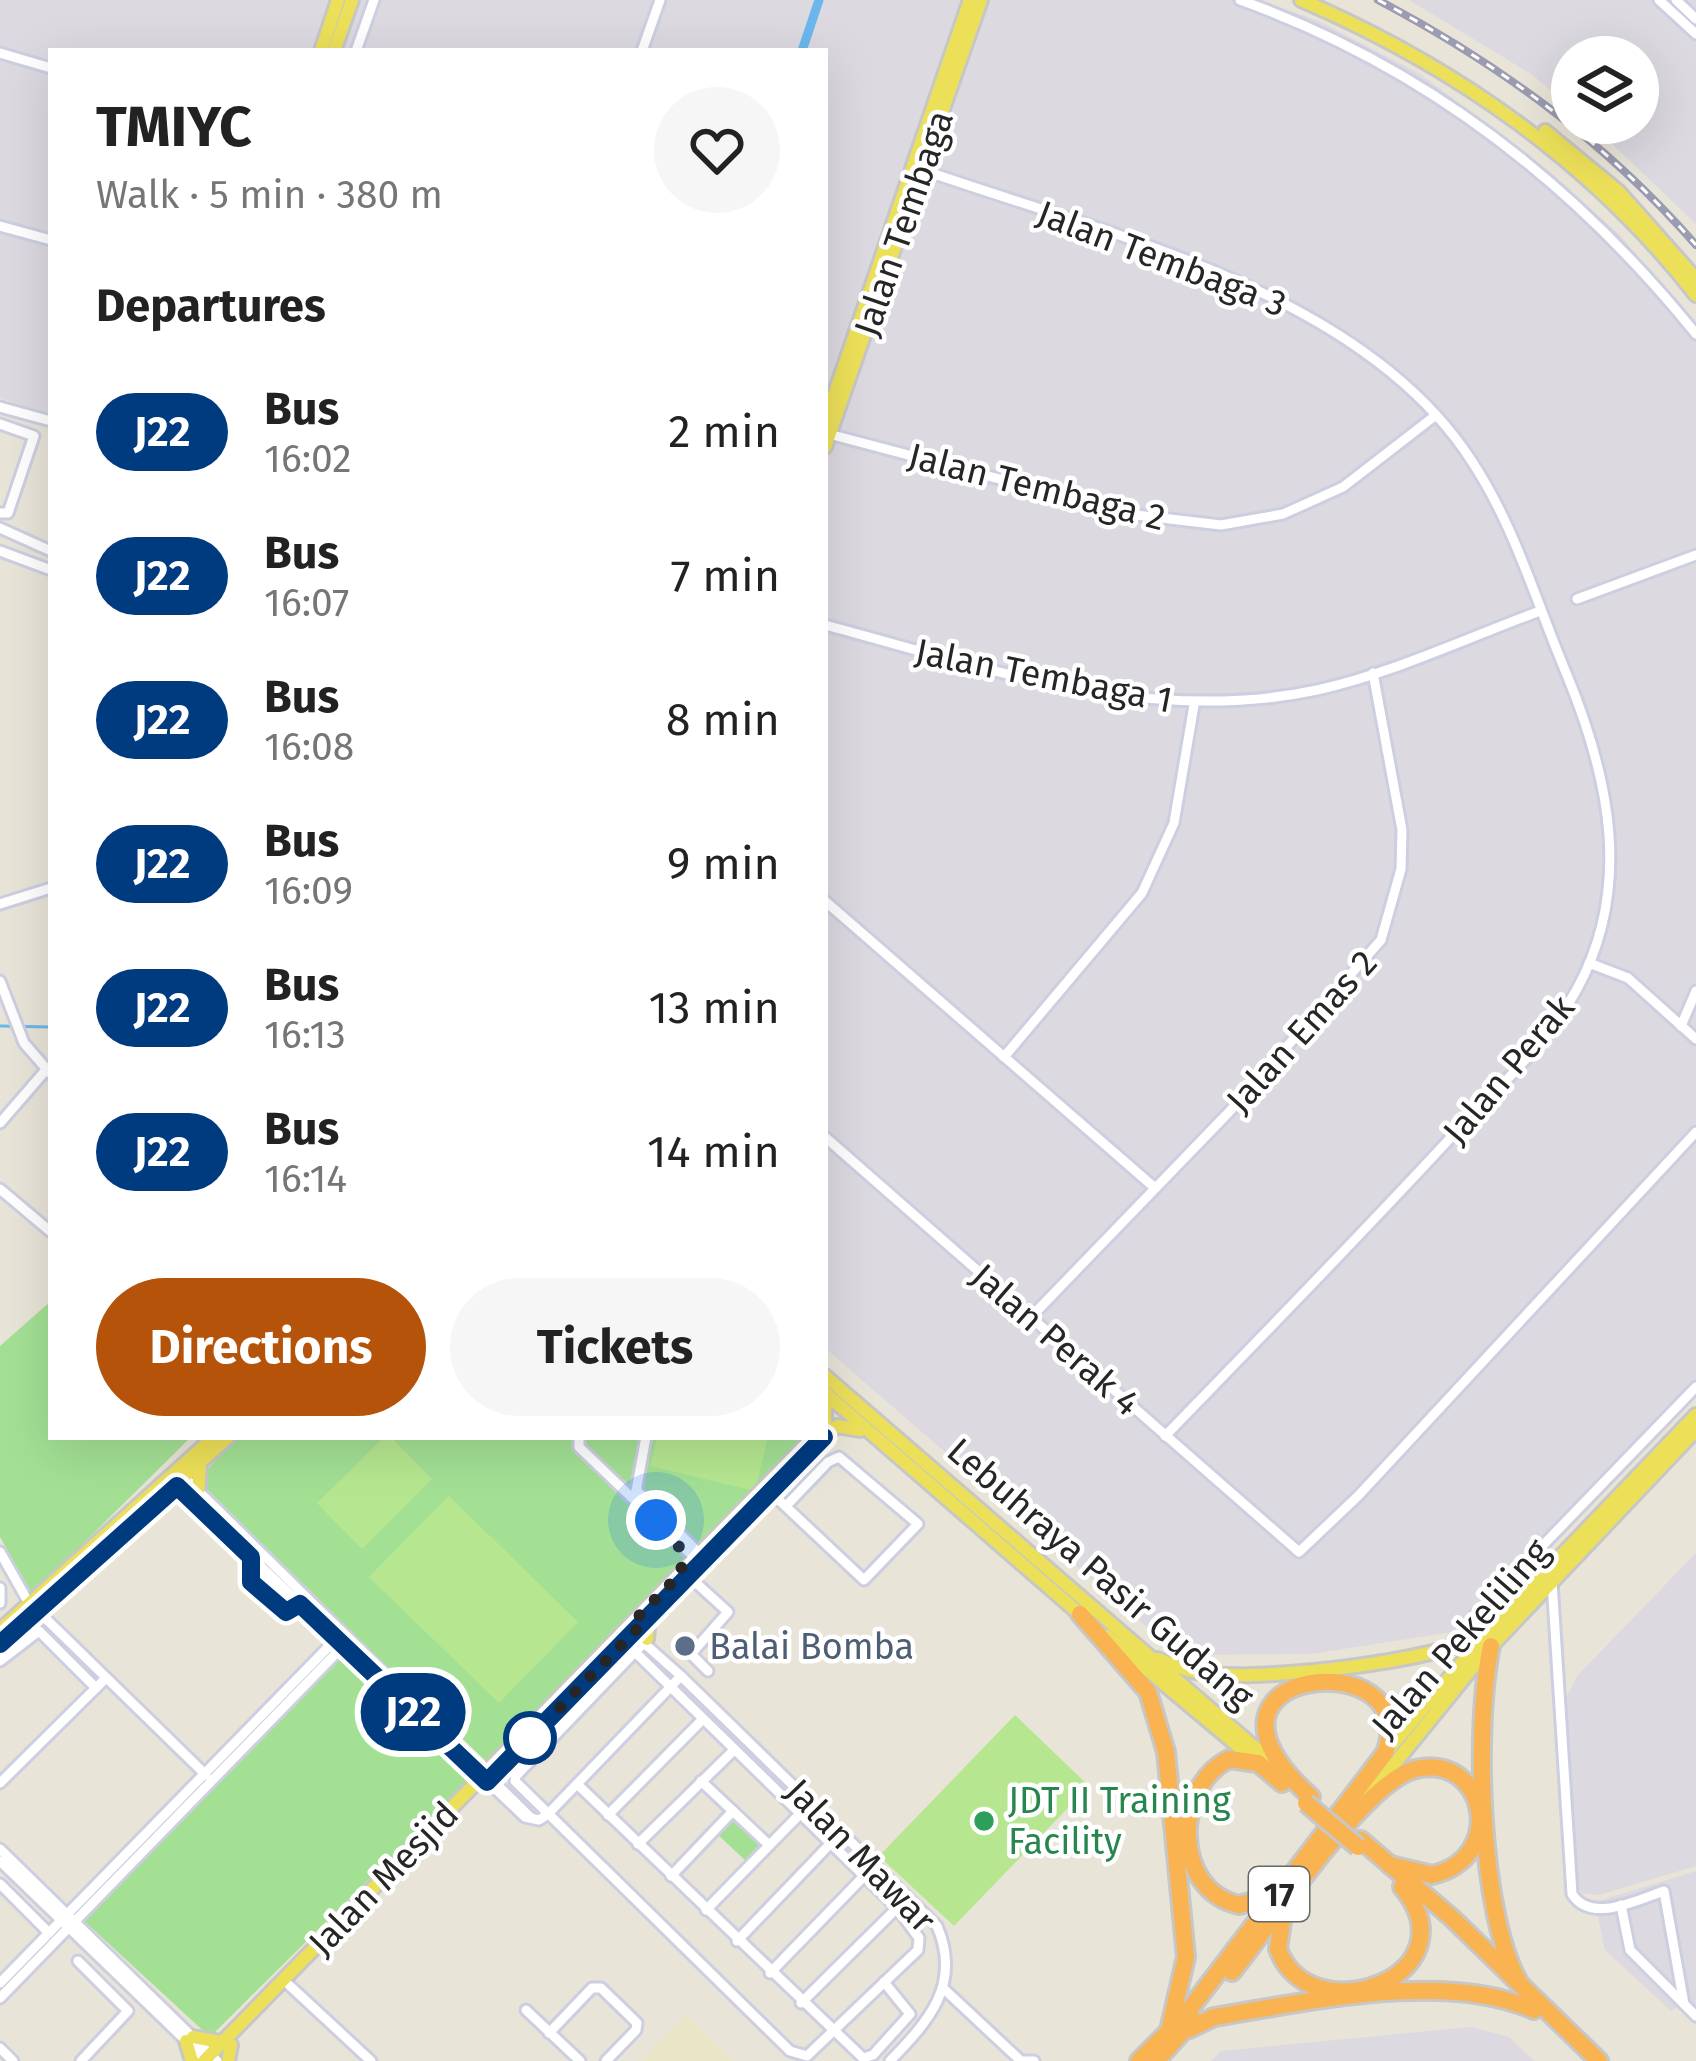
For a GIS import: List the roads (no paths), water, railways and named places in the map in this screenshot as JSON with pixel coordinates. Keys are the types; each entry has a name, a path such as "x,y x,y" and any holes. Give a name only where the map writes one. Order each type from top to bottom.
{"highway":[{"path":"1080,1614 1148,1692 1166,1752 1186,1957 1171,2036"},
{"path":"1491,1638 1483,1695 1483,1750 1494,1917 1520,1984"},
{"path":"1277,1767 1266,1743 1268,1717 1281,1695 1302,1684 1346,1684 1376,1698 1392,1726 1385,1753"},
{"name":"17","path":"1156,2061 1171,2036 1284,1898 1385,1753"},
{"path":"1258,1763 1229,1759 1197,1785 1189,1817 1193,1861 1207,1888 1229,1903 1259,1904 1284,1898 1276,1935 1288,1970 1310,1987 1358,1989 1397,1976 1417,1953 1420,1919 1402,1887"},
{"name":"Lebuhraya Pasir Gudang","path":"1258,1763 1359,1844"},
{"name":"Lebuhraya Pasir Gudang","path":"1277,1767 1308,1800"},
{"path":"1362,1804 1396,1777 1431,1767 1457,1776 1477,1801 1478,1838 1459,1865 1420,1875 1390,1864"},
{"name":"Jalan Pekeliling","path":"1284,1898 1362,1804"},
{"name":"17","path":"1359,1844 1390,1864"},
{"name":"17","path":"1359,1844 1402,1887"},
{"path":"1390,1864 1599,2061"},
{"path":"1402,1887 1588,2061"},
{"path":"1171,2036 1214,2017 1413,1993 1489,1995 1534,2010"},
{"name":"17","path":"1139,2061 1171,2036"}],"main road":[{"path":"322,48 338,0"},
{"path":"335,48 352,0"},
{"name":"Jalan Tembaga","path":"918,168 970,0"},
{"name":"Jalan Tembaga","path":"828,428 981,0"},
{"path":"1301,0 1404,49 1557,149 1612,200 1696,295"},
{"path":"1322,0 1407,41 1561,142 1618,192 1696,279"},
{"name":"Lebuhraya Pasir Gudang","path":"828,1380 877,1439 932,1478 1080,1614 1258,1763"},
{"name":"Lebuhraya Pasir Gudang","path":"828,1398 855,1411 1277,1767"},
{"path":"828,1423 855,1411"},
{"name":"Jalan Pekeliling","path":"1385,1753 1696,1415"},
{"name":"Jalan Mesjid","path":"828,1434 846,1426 877,1439"},
{"name":"Jalan Pekeliling","path":"1362,1804 1491,1638 1552,1582 1696,1430"},
{"path":"0,1644 178,1479 211,1440"},
{"path":"178,1479 225,1440"},
{"name":"Jalan Mesjid","path":"768,1489 811,1440"},
{"name":"Jalan Mesjid","path":"636,1638 685,1573 820,1440"},
{"path":"198,1491 203,1462"},
{"name":"Jalan Mesjid","path":"211,2060 487,1777 636,1638 685,1573"},
{"path":"0,1630 35,1609"},
{"path":"1144,1654 1203,1674 1238,1675 1417,1658 1491,1638"},
{"name":"Jalan Mesjid","path":"230,2040 290,1985 487,1777"},
{"path":"192,2061 189,2039 212,2044 230,2040 228,2061"}],"street":[{"path":"357,48 374,0"},
{"path":"643,48 660,0"},
{"path":"1240,0 1400,72 1497,137 1606,231 1696,334"},
{"path":"1659,0 1696,34"},
{"path":"1676,0 1696,19"},
{"path":"0,53 48,67"},
{"name":"Jalan Tembaga 3","path":"918,168 1269,292 1370,355 1421,396 1470,458 1510,527 1540,611"},
{"path":"0,226 48,239"},
{"path":"0,407 48,420"},
{"name":"Jalan Tembaga 2","path":"828,435 1136,515 1221,525 1283,514 1343,487 1436,415"},
{"path":"0,424 34,436 8,514 0,513"},
{"path":"0,528 48,550"},
{"path":"0,551 48,569"},
{"path":"1576,599 1696,555"},
{"name":"Jalan Tembaga 1","path":"828,626 1024,678 1194,705 1303,692 1372,673 1540,611"},
{"name":"Jalan Perak","path":"1165,1436 1535,1048 1566,1009 1589,962 1609,890 1612,841 1606,788 1540,611"},
{"name":"Jalan Emas 2","path":"1031,1317 1382,940 1399,882 1402,830 1372,673"},
{"path":"1004,1057 1142,893 1174,823 1194,705"},
{"path":"0,904 48,890"},
{"path":"828,905 1155,1189"},
{"path":"1589,962 1628,977 1696,1039"},
{"path":"0,981 16,1028 48,1072 2,1118"},
{"path":"1681,1026 1696,992"},
{"name":"Jalan Perak 4","path":"828,1140 1295,1551 1309,1548 1696,1132"},
{"path":"0,1189 48,1229"},
{"path":"1462,1646 1462,1629 1696,1387"},
{"path":"579,1440 579,1447 702,1555"},
{"path":"635,1494 645,1440"},
{"path":"768,1489 864,1580 918,1524 839,1457 828,1462 786,1506"},
{"path":"178,1479 198,1491 342,1640"},
{"path":"178,1479 530,1817 539,1820 548,1814 680,1674"},
{"path":"684,1542 702,1555"},
{"path":"684,1542 685,1573 728,1614 691,1654 708,1671"},
{"path":"0,1552 35,1609 206,1775"},
{"path":"1552,1582 1572,1894 1586,1909 1664,1892 1684,2004"},
{"path":"0,1588 0,1603"},
{"path":"0,1661 38,1631 96,1688"},
{"path":"636,1638 670,1687 898,1908 920,1938 918,1950 807,2056 793,2054 517,1784 516,1776 636,1638"},
{"name":"Jalan Mawar","path":"636,1638 680,1674 937,1926 946,1958 944,1989"},
{"path":"0,1998 206,1775 342,1640"},
{"path":"0,1983 49,1933 68,1921 342,1640"},
{"path":"0,1783 106,1678"},
{"path":"608,1815 703,1719"},
{"path":"638,1844 734,1750"},
{"path":"701,1780 770,1845"},
{"path":"577,1784 858,2056 872,2055 910,2014 910,2006 884,1982"},
{"path":"670,1876 733,1811"},
{"path":"706,1910 800,1814"},
{"path":"737,1941 830,1844"},
{"path":"0,1850 211,2060"},
{"path":"0,1861 68,1921"},
{"path":"770,1973 875,1864"},
{"path":"0,1884 49,1933"},
{"path":"1621,1905 1630,1950 1696,2016"},
{"path":"801,2003 898,1908"},
{"path":"78,1960 128,2011 81,2061"},
{"path":"290,1985 371,2061"},
{"path":"549,2033 592,1988 601,1988 637,2023 636,2030 606,2061"},
{"path":"890,2061 929,2021 944,1989 1022,2061 1034,2061"},
{"path":"526,2010 573,2059"},
{"path":"0,2048 14,2061"}],"waterway":[{"path":"803,48 819,0"},
{"path":"0,1026 48,1027"}],"railway":[{"path":"1378,0 1466,51 1548,108 1625,172 1696,245"}],"place":[{"name":"Balai Bomba","path":"685,1646"},
{"name":"JDT II Training Facility","path":"984,1821"}]}
